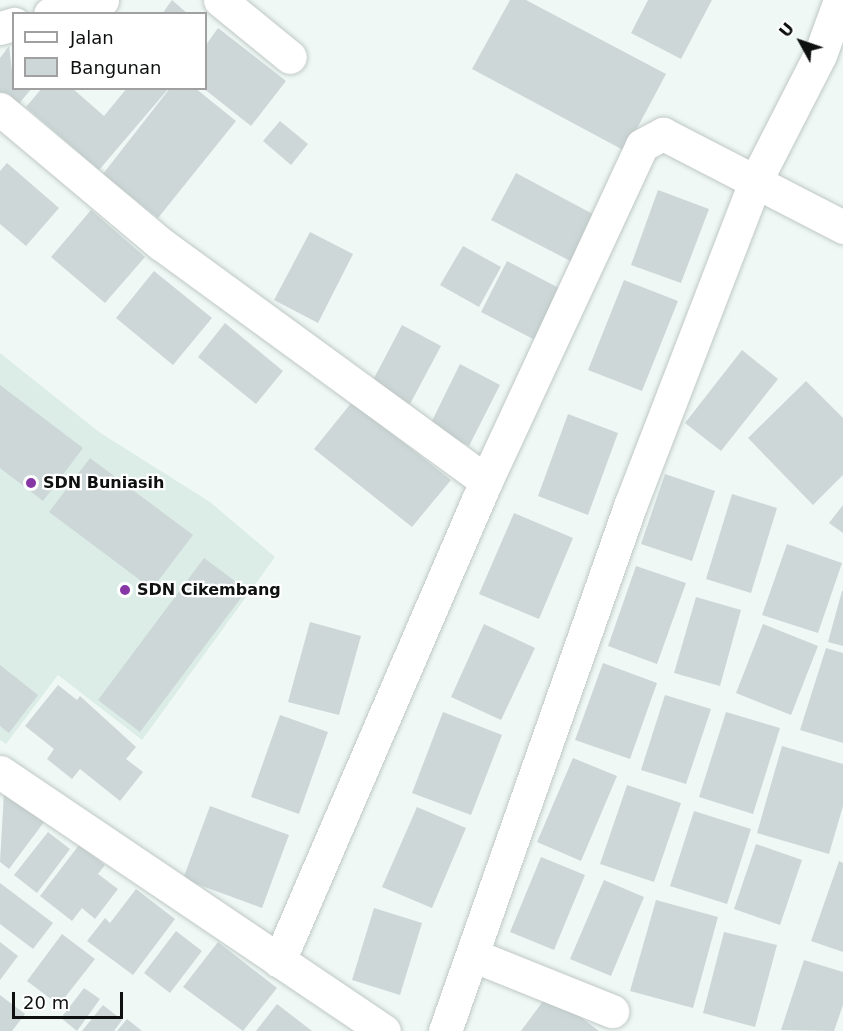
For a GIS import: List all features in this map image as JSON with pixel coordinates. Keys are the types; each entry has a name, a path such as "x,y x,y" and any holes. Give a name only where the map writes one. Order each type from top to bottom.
{"street":[{"path":"57,12 102,0"},
{"path":"220,0 290,57"},
{"path":"445,1031 475,956 630,506 756,180 820,54 840,0"},
{"path":"0,109 161,244 486,481"},
{"path":"279,961 486,481 642,145 663,134 756,180 843,227"},
{"path":"0,772 384,1031"},
{"path":"475,956 612,1011"}],"shaded area":[{"name":"SDN Cikembang","path":"0,353 99,432 210,502 275,557 142,740 58,675 6,744 0,740"}],"building":[{"path":"172,0 186,12 163,12"},
{"path":"510,0 526,0 666,74 625,151 472,69"},
{"path":"648,0 712,0 681,59 631,33"},
{"path":"218,28 286,81 251,126 206,90 207,44"},
{"path":"9,46 12,90 30,90 17,106 0,92 0,58"},
{"path":"40,90 74,90 104,116 125,90 167,90 99,170 26,107"},
{"path":"168,90 197,90 236,121 158,218 103,174"},
{"path":"280,121 308,144 291,165 263,141"},
{"path":"7,163 59,208 26,246 0,224 0,171"},
{"path":"516,173 604,220 580,266 491,220"},
{"path":"658,190 709,209 681,283 631,265"},
{"path":"91,210 145,257 105,303 51,257"},
{"path":"310,232 353,254 318,323 274,300"},
{"path":"463,246 501,267 479,307 440,285"},
{"path":"507,261 561,289 535,340 481,312"},
{"path":"154,271 212,318 173,365 116,318"},
{"path":"624,280 678,301 642,391 588,370"},
{"path":"225,323 283,371 256,404 198,357"},
{"path":"402,325 441,346 410,404 371,384"},
{"path":"742,350 778,379 721,451 685,423"},
{"path":"460,364 500,385 469,446 429,427"},
{"path":"806,381 843,418 843,475 813,505 748,438"},
{"path":"0,385 83,448 43,501 0,468"},
{"path":"352,402 451,480 412,527 314,449"},
{"path":"568,414 618,433 588,515 538,496"},
{"path":"90,458 193,535 152,589 49,512"},
{"path":"665,474 715,491 692,561 641,544"},
{"path":"732,494 777,508 751,593 706,579"},
{"path":"843,505 843,533 829,523"},
{"path":"514,513 573,538 539,619 479,594"},
{"path":"787,544 842,563 818,633 762,615"},
{"path":"204,558 247,590 140,732 98,700"},
{"path":"636,566 686,583 657,664 608,646"},
{"path":"843,591 843,646 828,642"},
{"path":"696,597 741,610 720,686 674,673"},
{"path":"310,622 361,636 339,715 288,702"},
{"path":"484,624 535,648 501,720 451,697"},
{"path":"763,624 818,646 791,715 736,693"},
{"path":"826,648 843,653 843,743 800,730"},
{"path":"603,663 657,683 630,759 575,740"},
{"path":"0,665 38,695 9,733 0,726"},
{"path":"58,685 77,700 80,696 136,747 126,759 143,772 120,801 80,769 72,779 47,759 54,749 25,726"},
{"path":"665,695 711,709 686,784 641,770"},
{"path":"443,712 502,735 471,815 412,793"},
{"path":"726,712 780,728 753,814 699,797"},
{"path":"280,715 328,732 299,814 251,797"},
{"path":"782,746 843,764 843,806 829,854 757,833"},
{"path":"573,758 617,776 581,861 537,842"},
{"path":"627,785 681,803 654,882 600,864"},
{"path":"4,792 44,822 9,869 0,862"},
{"path":"210,806 289,835 262,908 183,879"},
{"path":"417,807 466,828 432,908 382,887"},
{"path":"694,811 751,829 727,904 670,886"},
{"path":"48,832 70,849 37,893 14,875"},
{"path":"756,844 802,860 780,925 734,909"},
{"path":"79,845 105,865 98,874 118,889 95,919 82,908 72,921 40,896"},
{"path":"541,857 585,875 554,950 510,932"},
{"path":"839,861 843,863 843,952 811,941"},
{"path":"604,880 644,897 611,976 570,959"},
{"path":"0,883 53,923 33,949 0,924"},
{"path":"136,889 175,919 133,975 87,941 105,918 110,923"},
{"path":"656,900 718,917 693,1008 630,991"},
{"path":"374,908 422,923 400,995 352,980"},
{"path":"176,931 202,951 170,993 144,973"},
{"path":"724,932 777,945 755,1027 703,1013"},
{"path":"62,934 95,959 59,1005 27,981"},
{"path":"0,942 18,956 0,980"},
{"path":"218,942 277,988 243,1031 183,987"},
{"path":"804,960 843,972 843,1005 834,1031 781,1030"},
{"path":"84,988 100,999 77,1031 61,1018"},
{"path":"549,993 599,1031 521,1031"},
{"path":"0,995 25,1014 12,1031 0,1031"},
{"path":"277,1004 312,1031 256,1031"},
{"path":"103,1005 122,1020 114,1031 82,1031"},
{"path":"127,1019 142,1031 117,1031"}],"place":[{"name":"SDN Buniasih","path":"31,483"},
{"name":"SDN Cikembang","path":"125,590"}]}
